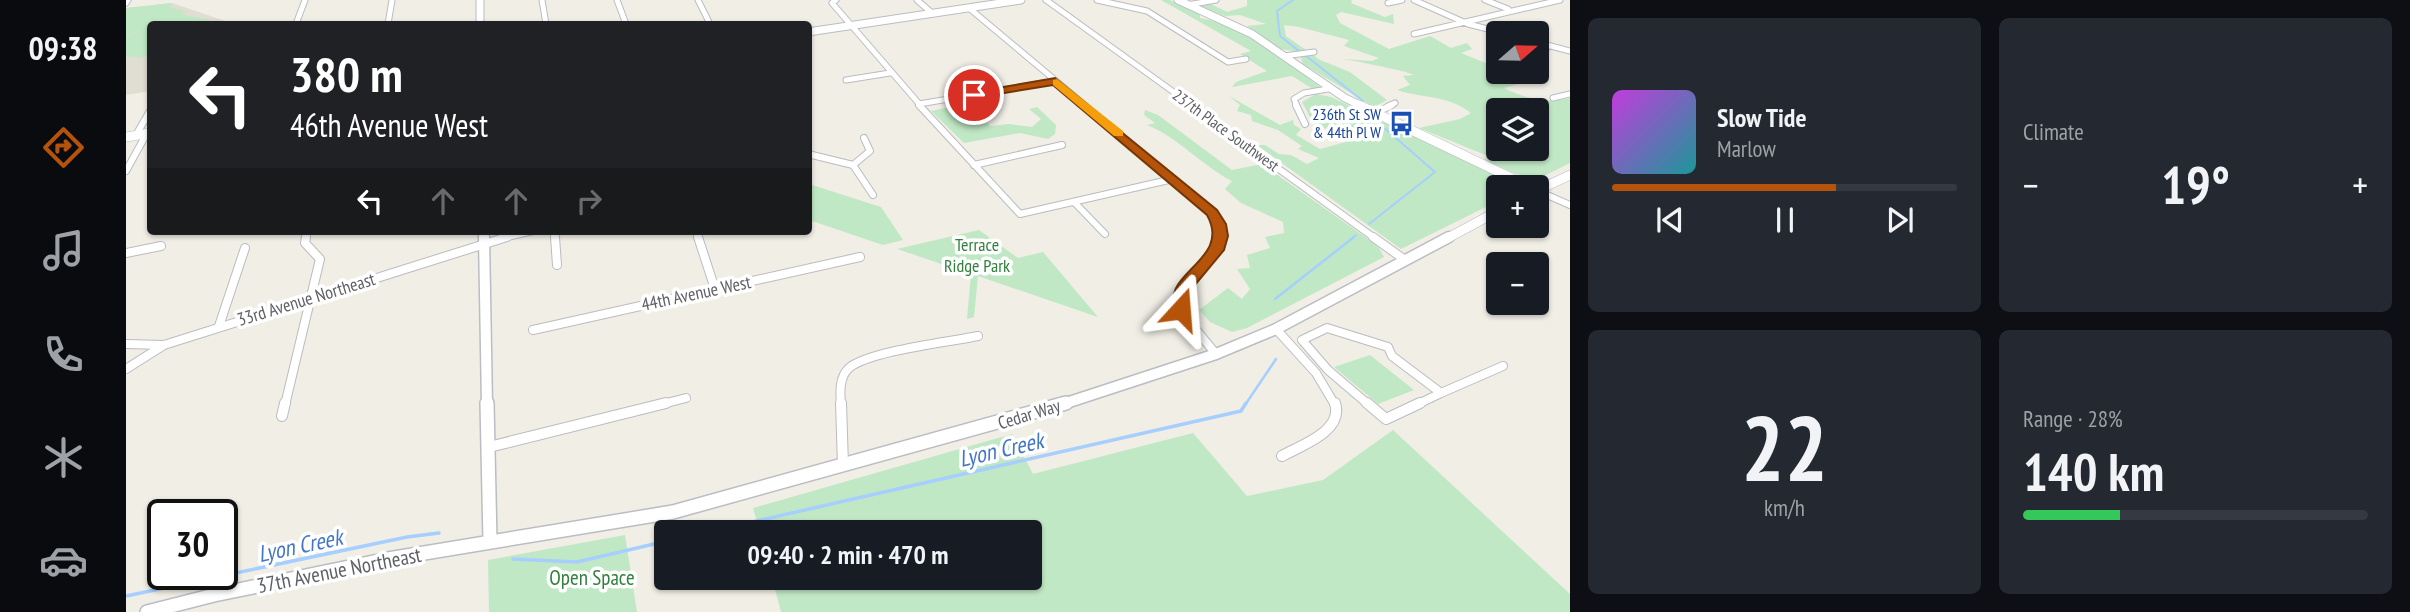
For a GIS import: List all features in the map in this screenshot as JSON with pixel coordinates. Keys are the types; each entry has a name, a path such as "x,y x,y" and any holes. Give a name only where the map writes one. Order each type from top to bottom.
{"main road":[{"path":"480,0 480,21"},
{"path":"812,31 1021,0"},
{"path":"1178,0 1252,34 1328,89 1504,175"},
{"path":"126,136 147,133"},
{"path":"1549,184 1570,175"},
{"name":"Cedar Way","path":"490,541 673,512 1081,399 1216,354 1276,329 1486,217"},
{"path":"484,236 490,541"},
{"name":"37th Avenue Northeast","path":"147,612 269,583 490,541"}],"street":[{"path":"297,21 305,0"},
{"path":"388,21 392,0"},
{"path":"542,0 546,21"},
{"path":"617,0 625,21"},
{"path":"698,0 708,21"},
{"path":"836,0 832,3 890,73 1020,214 1173,179"},
{"path":"917,0 932,13"},
{"name":"237th Place Southwest","path":"1046,0 1405,260"},
{"path":"1097,0 1111,7 1138,7 1147,10 1228,62 1247,59"},
{"path":"1187,5 1216,0"},
{"path":"1388,3 1402,0"},
{"path":"1414,0 1486,28"},
{"path":"1485,0 1508,9"},
{"path":"1414,34 1468,23 1508,9 1560,0 1570,4"},
{"path":"969,8 1212,213 1219,224 1221,236 1216,250 1181,291 1181,309 1192,327 1216,354"},
{"path":"1549,45 1569,49"},
{"path":"1284,56 1314,52"},
{"path":"846,80 890,73"},
{"path":"919,104 1055,81"},
{"path":"1305,124 1294,99 1304,93 1328,89"},
{"path":"1553,98 1570,94"},
{"path":"1374,113 1395,103"},
{"path":"136,135 147,116"},
{"path":"126,171 147,136"},
{"path":"853,165 870,151 864,138"},
{"path":"974,166 1062,145"},
{"path":"812,155 853,165 873,195"},
{"path":"1549,196 1570,205"},
{"path":"1074,202 1105,234"},
{"path":"282,416 320,259 305,243 306,235"},
{"path":"554,235 557,265"},
{"path":"697,235 715,289"},
{"name":"33rd Avenue Northeast","path":"126,344 164,345 456,254 484,236"},
{"path":"126,253 161,246"},
{"path":"219,326 245,248"},
{"name":"44th Avenue West","path":"533,330 860,257"},
{"path":"1441,393 1392,356 1388,347 1327,328 1301,341 1328,370 1385,419 1503,366"},
{"path":"1276,329 1338,404 1339,414 1335,424 1282,456"},
{"path":"844,466 840,398 846,369 867,358 978,336"},
{"path":"126,369 164,345"},
{"path":"489,447 686,398"}],"shaded area":[{"path":"172,3 225,21 147,21 147,92 126,95 126,8"}],"green space":[{"path":"1161,0 1170,0 1200,14 1200,18 1217,22 1249,36 1279,55 1321,88 1313,89 1292,76 1232,87 1236,82 1267,71 1240,54 1251,51"},
{"path":"1247,0 1352,0 1351,3 1385,17 1393,14 1394,24 1341,12 1336,15 1340,23 1389,49 1430,36 1451,48 1467,43 1472,49 1461,53 1486,63 1486,84 1518,84 1504,88 1532,98 1486,98 1486,155 1419,128 1460,119 1471,113 1444,100 1397,90 1410,85 1403,76 1414,75 1341,59 1372,61 1379,58 1344,46 1349,40 1284,25 1286,36 1320,60 1350,72 1387,100 1374,107 1303,64 1300,55 1294,51 1281,49 1247,26 1266,24 1240,15 1225,16 1201,6 1211,4 1227,12 1247,6"},
{"path":"172,3 171,8 186,11 181,14 211,20 147,21 147,55 141,58 126,56 126,37 143,29 126,36 126,8"},
{"path":"1316,94 1331,97 1494,175 1486,175 1486,207 1401,249 1257,145 1265,145 1279,154 1291,155 1307,164 1319,158 1298,149 1302,146 1278,130 1252,121 1251,115 1237,111 1240,105 1229,96 1280,125 1293,120 1294,125 1301,129 1296,135 1320,149 1346,142 1311,119 1302,102"},
{"path":"1570,98 1570,163 1546,175 1520,175 1486,161 1549,161 1549,101"},
{"path":"955,106 993,112 981,116 990,126 1009,124 1032,127 1041,119 1029,109 1037,107 1056,125 1055,134 1048,139 1020,133 964,143 931,111"},
{"path":"1145,110 1158,115 1232,170 1262,164 1371,241 1384,257 1247,328 1232,332 1210,322 1199,310 1228,288 1242,299 1250,289 1237,269 1250,268 1247,255 1270,248 1265,237 1284,233 1283,222 1241,203 1225,189 1232,181 1159,130 1147,125 1155,123 1144,115"},
{"name":"Terrace Ridge Park","path":"812,185 881,207 903,240 883,245 812,221"},
{"name":"Terrace Ridge Park","path":"979,230 1018,258 1043,252 1098,317 978,276 974,317 967,319 971,274 897,249"},
{"path":"1370,355 1414,390 1378,404 1334,367"},
{"path":"1393,430 1570,594 1570,612 781,612 775,590 1042,590 1042,520 756,520 753,508 1012,434 1033,474 1193,433 1247,496 1323,480"},
{"name":"Open Space","path":"625,535 637,612 489,612 488,560"}],"waterway":[{"name":"Lyon Creek","path":"1293,0 1277,11 1280,36 1299,51"},
{"name":"Lyon Creek","path":"1305,55 1363,101"},
{"name":"Lyon Creek","path":"1369,224 1435,172 1382,126"},
{"name":"Lyon Creek","path":"1351,239 1356,235"},
{"name":"Lyon Creek","path":"1275,299 1354,237"},
{"name":"Lyon Creek","path":"1245,405 1276,359"},
{"name":"Lyon Creek","path":"761,520 1241,411 1246,403"},
{"name":"Lyon Creek","path":"126,596 407,537 439,533"},
{"name":"Lyon Creek","path":"513,559 577,562 654,544"}],"slow traffic":[{"path":"1057,82 1118,133"}],"place":[{"name":"236th St SW & 44th Pl W","path":"1401,123"}],"route":[{"path":"974,95 1055,81 1212,213 1219,224 1221,236 1216,250 1181,291 1181,309"}]}
